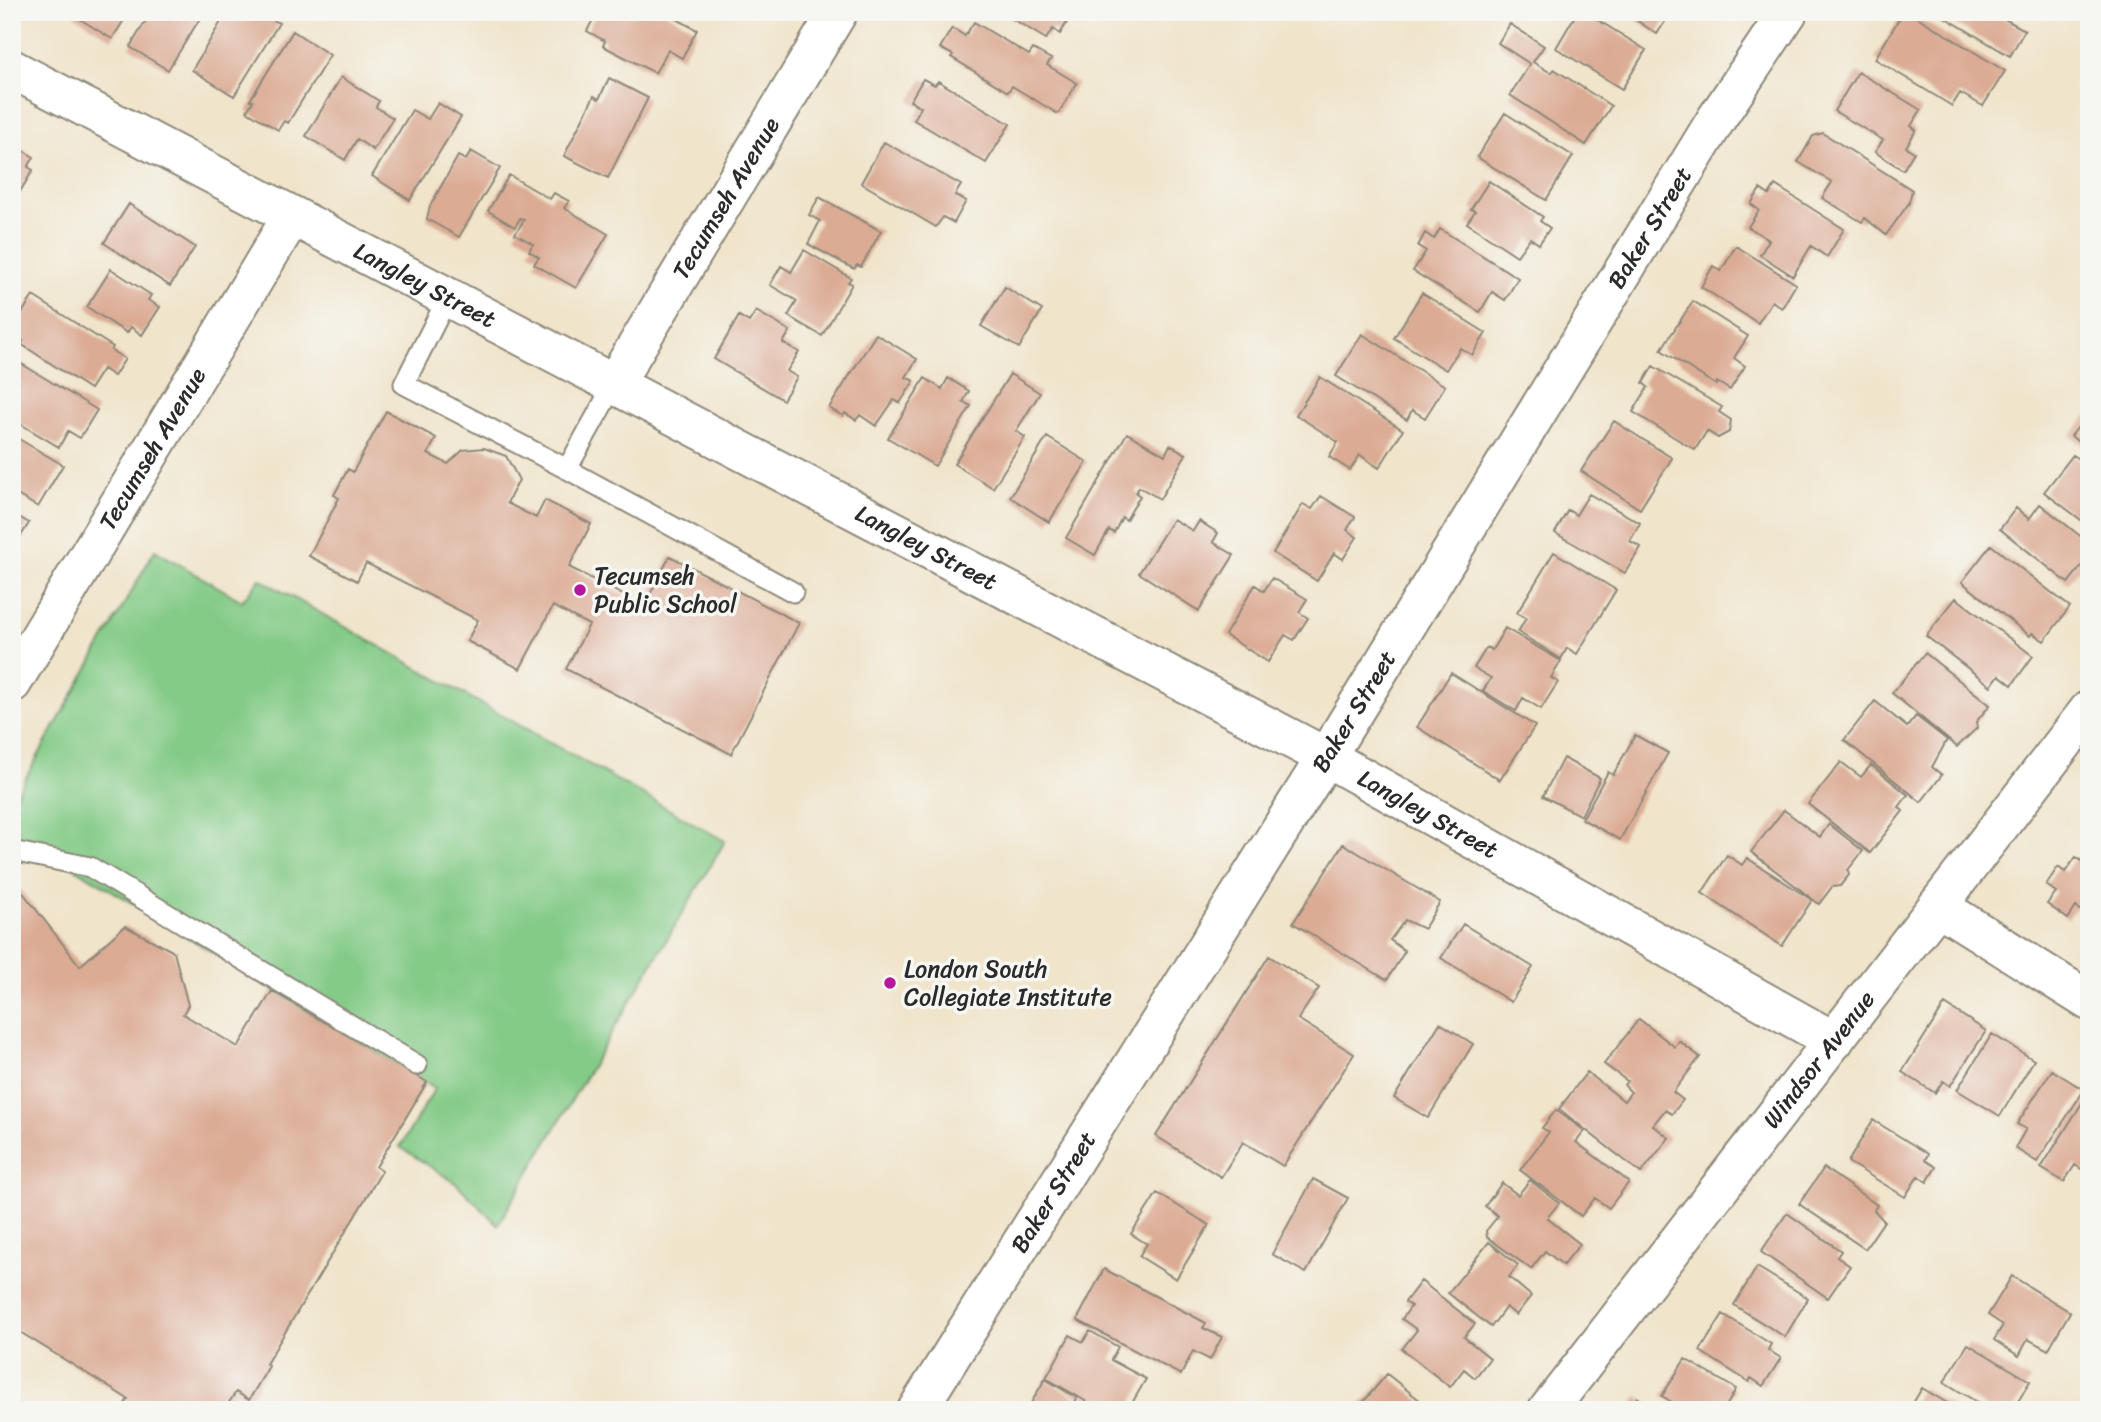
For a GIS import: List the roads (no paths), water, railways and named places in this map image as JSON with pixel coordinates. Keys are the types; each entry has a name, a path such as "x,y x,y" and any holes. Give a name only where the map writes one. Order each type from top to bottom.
{"street":[{"name":"Tecumseh Avenue","path":"614,384 838,12"},
{"name":"Baker Street","path":"917,1410 1326,757 1710,130 1788,12"},
{"name":"Langley Street","path":"12,69 1326,757 1833,1041"},
{"name":"Tecumseh Avenue","path":"12,682 292,216"},
{"name":"Windsor Avenue","path":"1548,1410 2089,710"},
{"path":"1938,906 2089,1001"}],"lane":[{"path":"448,297 404,384 793,592"},
{"path":"567,469 614,384"},
{"path":"12,851 90,867 417,1065"}],"place":[{"name":"Tecumseh Public School","path":"580,590"},
{"name":"London South Collegiate Institute","path":"890,983"}]}
